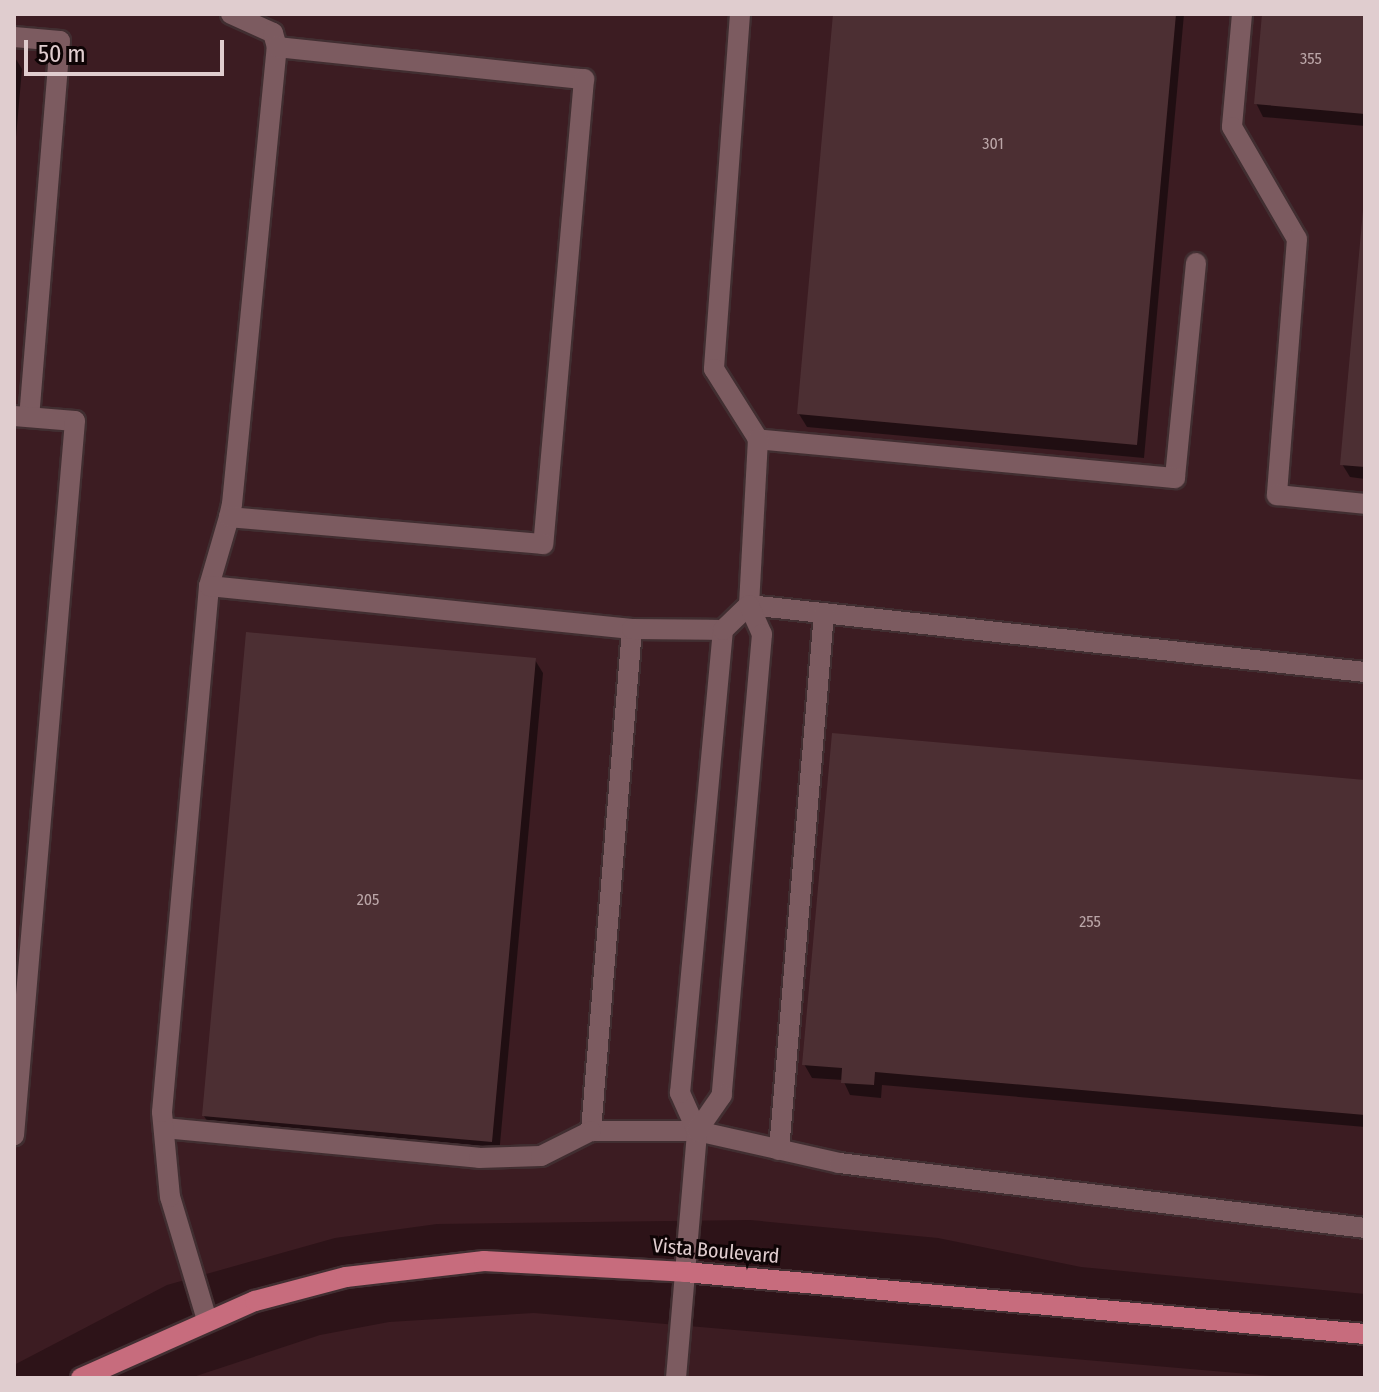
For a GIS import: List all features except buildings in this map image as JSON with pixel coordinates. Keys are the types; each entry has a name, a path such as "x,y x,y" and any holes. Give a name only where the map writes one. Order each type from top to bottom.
{"main road":[{"name":"Vista Boulevard","path":"81,1378 207,1320 346,1277 437,1264 529,1261 685,1272 1365,1334"}],"lane":[{"path":"207,1320 170,1197 164,1128 209,586 229,517 277,47 273,33 231,14"},
{"path":"697,1131 722,1095 762,634 749,605 758,439 714,369 740,14"},
{"path":"1242,14 1232,127 1297,239 1277,495 1365,504"},
{"path":"14,37 60,41 21,417 75,421 14,1135"},
{"path":"229,517 543,544 584,79 277,47"},
{"path":"758,439 1175,478 1196,263"},
{"path":"209,586 632,629 723,630"},
{"path":"676,1378 697,1131 680,1093 723,630 749,605 1365,672"},
{"path":"779,1150 824,613"},
{"path":"591,1131 632,629"},
{"path":"164,1128 479,1158 541,1156 591,1131 697,1131 839,1163 1365,1228"}],"shaded area":[{"path":"14,14 1365,14 1365,1294 1081,1267 938,1238 750,1220 437,1224 335,1238 167,1285 14,1365"},
{"path":"534,1313 1294,1378 190,1378 320,1335 389,1322"}]}
